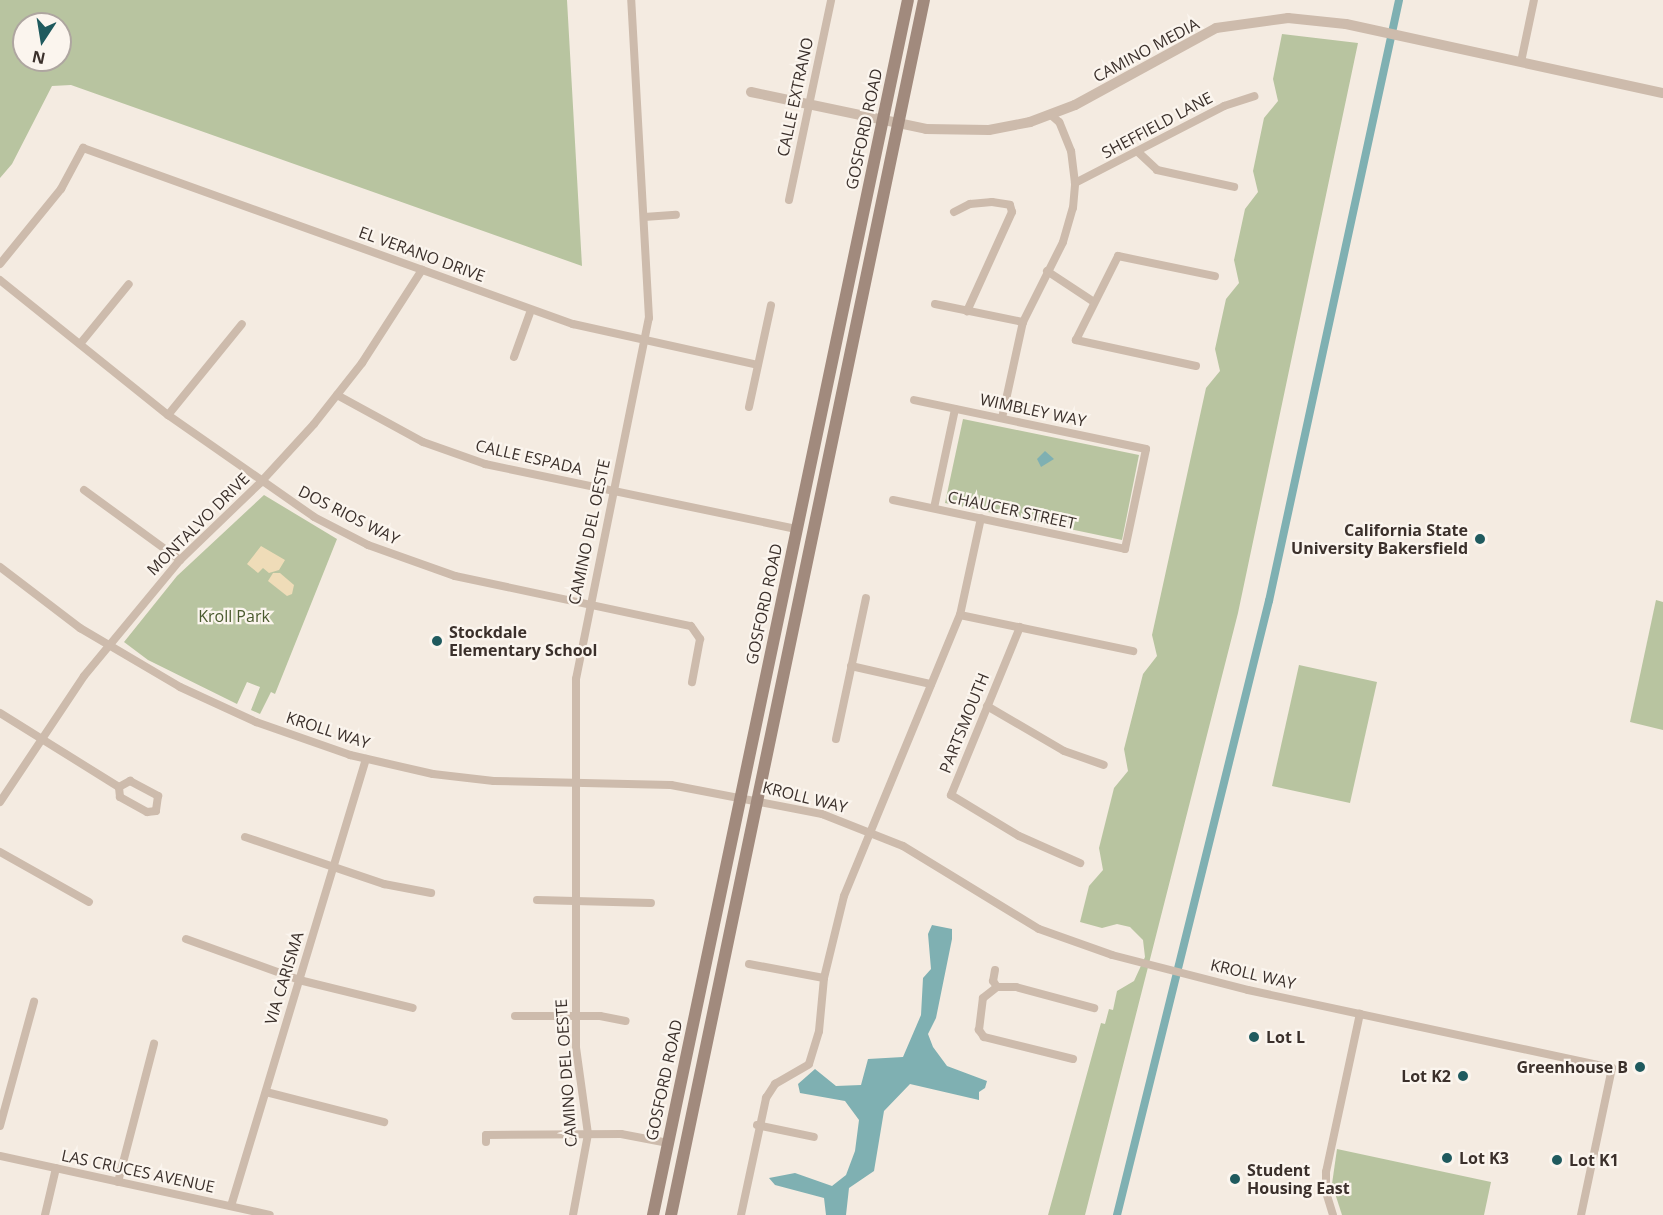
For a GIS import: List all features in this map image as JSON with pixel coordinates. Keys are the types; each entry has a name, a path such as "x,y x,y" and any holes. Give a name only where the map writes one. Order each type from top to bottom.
{"main road":[{"name":"GOSFORD ROAD","path":"652,1215 908,0"},
{"name":"GOSFORD ROAD","path":"671,1215 924,0"}],"street":[{"name":"CAMINO DEL OESTE","path":"573,1215 588,1134 577,1055 574,784 576,679 649,307 631,0"},
{"name":"CALLE EXTRANO","path":"789,200 831,0"},
{"path":"1521,62 1534,0"},
{"name":"CAMINO MEDIA","path":"751,92 898,124 968,132 1010,127 1051,115 1216,28 1308,19 1403,36 1663,93"},
{"name":"SHEFFIELD LANE","path":"1075,183 1224,106 1254,96"},
{"path":"1002,418 1023,322 1069,225 1075,183 1066,136 1059,122 1051,115"},
{"name":"EL VERANO DRIVE","path":"0,264 61,189 83,148 531,310 644,341 758,365"},
{"path":"1138,152 1157,170 1234,187"},
{"path":"954,212 970,204 992,202 1010,205 1012,213 967,310"},
{"path":"644,217 676,215"},
{"path":"1196,366 1076,340 1118,256 1215,276"},
{"name":"MONTALVO DRIVE","path":"0,802 38,739 108,646 180,560 260,483 337,395 422,270"},
{"path":"1047,271 1094,302"},
{"name":"DOS RIOS WAY","path":"0,280 168,415 260,483 314,518 397,557 456,576 691,626 698,632 692,682"},
{"path":"80,345 129,284"},
{"path":"935,304 1023,322"},
{"path":"749,406 771,305"},
{"path":"514,357 531,310"},
{"path":"168,415 242,324"},
{"name":"CALLE ESPADA","path":"337,395 390,427 454,454 613,491 797,529"},
{"name":"WIMBLEY WAY","path":"914,400 1146,449 1125,549"},
{"path":"934,508 955,409"},
{"path":"84,490 180,560"},
{"name":"CHAUCER STREET","path":"893,500 1125,549"},
{"path":"741,1215 757,1125 775,1084 809,1064 819,1031 824,978 844,896 960,615 981,518"},
{"name":"KROLL WAY","path":"0,567 108,646 235,713 366,759 457,778 574,784 671,785 822,814 871,831 925,859 995,906 1039,929 1165,969 1612,1068 1581,1215"},
{"path":"836,739 866,598"},
{"path":"960,615 1133,651"},
{"name":"PARTSMOUTH","path":"1020,627 951,795 1018,836 1080,863"},
{"path":"851,666 931,684"},
{"path":"987,706 1064,751 1104,765"},
{"path":"0,713 38,739 119,786"},
{"name":"VIA CARISMA","path":"231,1206 366,759"},
{"path":"130,781 158,796 156,811 147,812 120,797 119,786 130,781"},
{"path":"244,837 384,885 431,892"},
{"path":"0,852 89,902"},
{"path":"537,900 651,903"},
{"path":"186,939 299,980 413,1008"},
{"path":"748,964 824,978"},
{"path":"995,970 993,981 997,987"},
{"path":"1073,1059 984,1037 979,1030 983,998 997,987 1016,987 1094,1008"},
{"path":"0,1126 34,1002"},
{"path":"1333,1215 1326,1192 1326,1172 1360,1014"},
{"path":"515,1016 576,1016 626,1021"},
{"path":"118,1182 154,1044"},
{"path":"266,1092 384,1122"},
{"path":"757,1125 814,1137"},
{"path":"486,1142 486,1135 621,1134 668,1143"},
{"name":"LAS CRUCES AVENUE","path":"0,1156 270,1215"},
{"path":"45,1215 56,1168"}],"green space":[{"path":"0,0 567,0 582,266 71,85 52,86 12,164 0,178"},
{"path":"1282,34 1358,43 1238,613 1085,1215 1048,1215 1101,1023 1105,1024 1109,1009 1113,1010 1117,991 1134,981 1145,957 1143,940 1130,927 1117,924 1102,928 1080,922 1089,886 1103,870 1099,848 1114,788 1128,771 1124,749 1143,674 1157,656 1152,635 1206,388 1220,371 1215,349 1226,299 1239,283 1234,260 1245,209 1258,192 1253,171 1264,118 1278,101 1273,79"},
{"path":"963,419 1139,455 1122,540 945,503"},
{"name":"Kroll Park","path":"264,495 337,539 275,694 271,692 260,714 251,710 260,687 247,682 237,704 148,660 124,642 177,576"},
{"path":"1656,600 1663,602 1663,730 1630,722"},
{"path":"1299,665 1377,682 1350,803 1272,786"},
{"path":"1337,1149 1491,1182 1484,1215 1342,1215 1332,1184"}],"sand":[{"path":"261,546 285,560 279,570 269,573 263,568 258,573 247,564"},
{"path":"273,573 280,573 294,585 292,594 287,596 268,581"}],"water":[{"path":"1045,451 1054,459 1041,467 1037,459"},
{"path":"932,925 952,929 952,939 936,1018 928,1034 933,1047 947,1066 987,1081 985,1088 979,1092 979,1100 910,1084 884,1111 874,1171 849,1188 846,1215 826,1215 824,1198 775,1185 769,1178 795,1173 832,1186 846,1175 855,1151 859,1120 845,1101 800,1093 798,1084 815,1069 836,1086 861,1085 868,1059 903,1057 921,1015 923,978 931,969 928,934"}],"waterway":[{"path":"1117,1215 1269,601 1399,0"}],"place":[{"name":"California State University Bakersfield","path":"1480,539"},
{"name":"Stockdale Elementary School","path":"437,641"},
{"name":"Lot L","path":"1254,1037"},
{"name":"Greenhouse B","path":"1640,1067"},
{"name":"Lot K2","path":"1463,1076"},
{"name":"Lot K3","path":"1447,1158"},
{"name":"Lot K1","path":"1557,1160"},
{"name":"Student Housing East","path":"1235,1179"}]}
